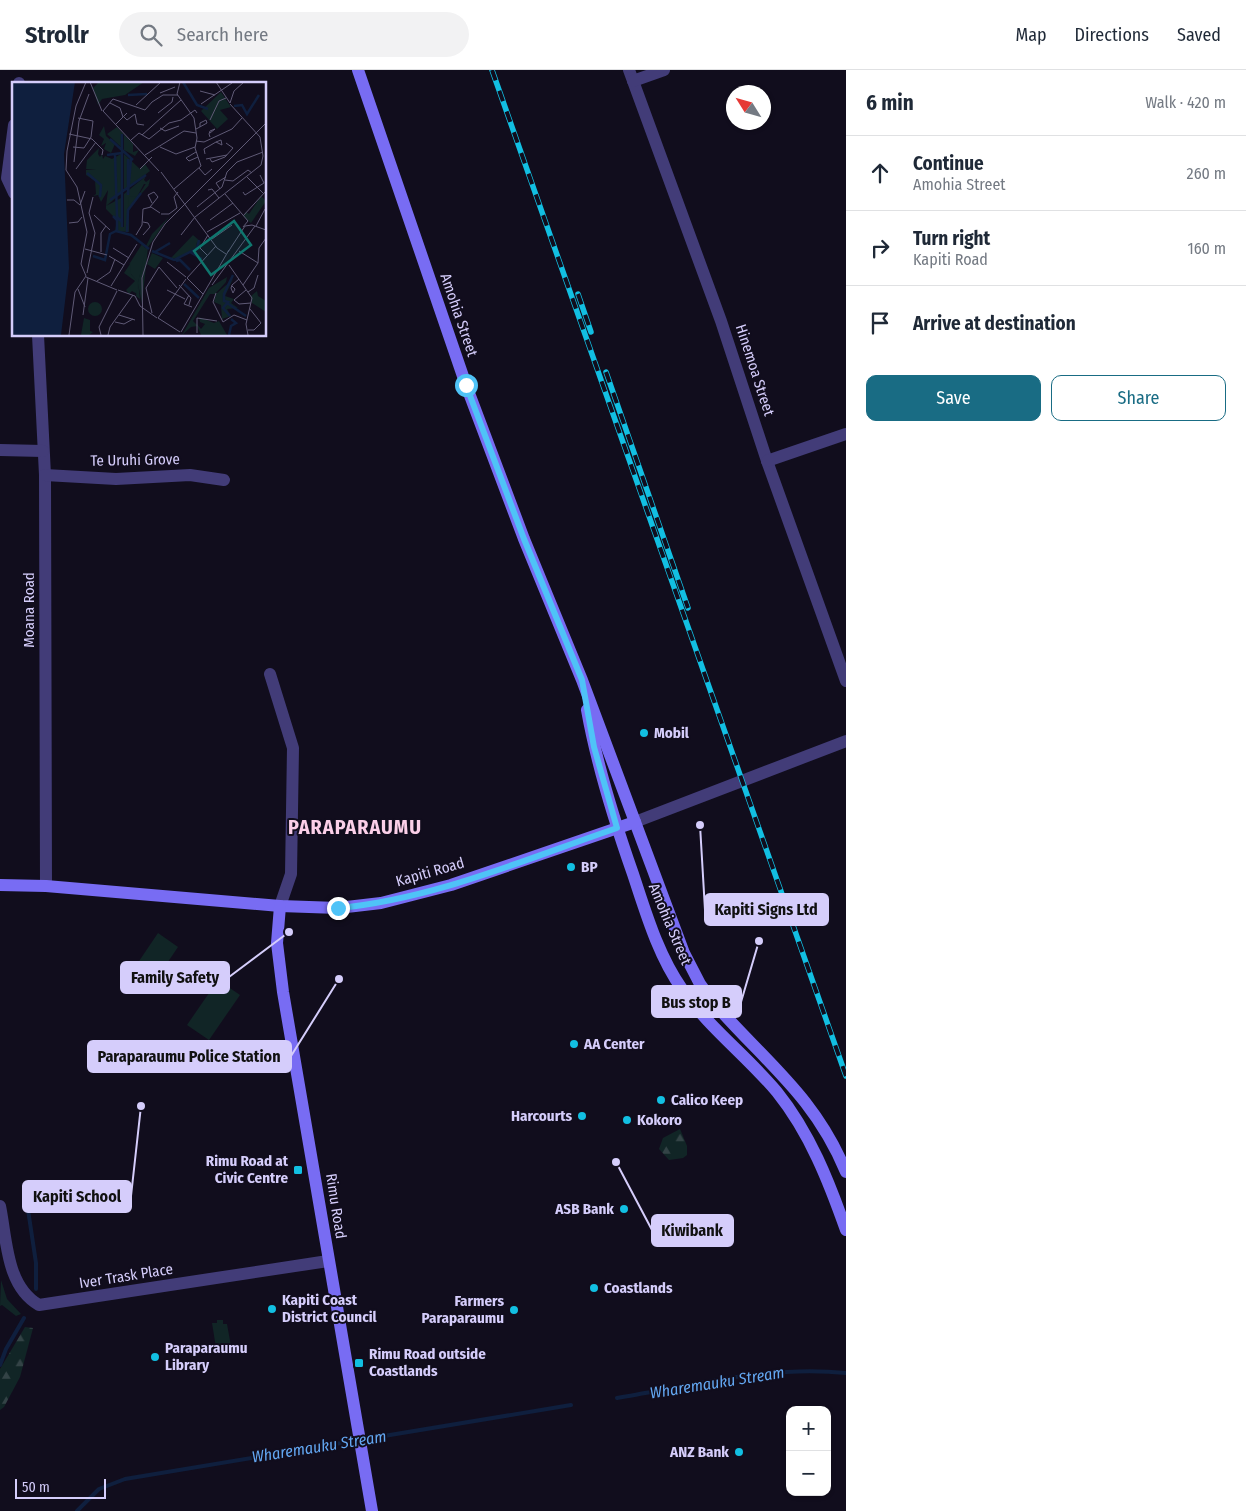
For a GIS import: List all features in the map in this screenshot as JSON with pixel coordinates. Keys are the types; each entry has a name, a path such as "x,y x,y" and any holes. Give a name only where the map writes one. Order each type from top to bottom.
{"main road":[{"name":"Amohia Street","path":"358,70 466,385 524,539 582,680 680,942 700,984 721,1011 795,1087 819,1120 846,1172"},
{"name":"Amohia Street","path":"582,680 594,747 617,828 647,917 677,980 718,1033 743,1055 784,1102 821,1164 844,1226"},
{"name":"Kapiti Road","path":"0,885 46,886 280,906 338,908 381,903 451,885 635,822"},
{"name":"Rimu Road","path":"280,906 277,944 283,992 372,1511"}],"street":[{"path":"631,75 664,70"},
{"name":"Hinemoa Street","path":"631,75 721,321 767,461 846,681"},
{"path":"12,140 7,178 12,189"},
{"name":"Moana Road","path":"38,336 45,475 46,886"},
{"path":"767,461 846,434"},
{"path":"0,450 43,451"},
{"name":"Te Uruhi Grove","path":"45,475 116,479 190,475 224,480"},
{"path":"270,674 293,748 291,874 280,906"},
{"name":"Kapiti Road","path":"635,822 846,741"},
{"name":"Iver Trask Place","path":"0,1206 14,1278 23,1293 39,1305 328,1261"}],"green space":[{"path":"158,933 178,947 151,987 131,973"},
{"path":"218,980 240,995 209,1040 187,1025"},
{"path":"680,1129 687,1146 687,1155 683,1158 669,1160 659,1149 663,1138"},
{"path":"1,1280 7,1299 21,1314 16,1316 2,1305 0,1306"},
{"path":"217,1320 223,1320 223,1324 227,1324 231,1346 216,1348 212,1323 217,1323"},
{"path":"25,1327 33,1328 20,1377 4,1407 0,1410 0,1369"}],"waterway":[{"path":"27,1203 36,1263 36,1289"},
{"path":"0,1365 6,1349 24,1318"},
{"name":"Wharemauku Stream","path":"617,1398 703,1382 760,1374 817,1371 846,1373"},
{"name":"Wharemauku Stream","path":"77,1511 99,1489 125,1479 571,1405"}],"railway":[{"path":"492,70 846,1076"},
{"path":"578,294 591,332"},
{"path":"606,372 688,608"}],"place":[{"name":"Mobil","path":"644,733"},
{"name":"Kapiti Signs Ltd","path":"700,825"},
{"name":"BP","path":"571,867"},
{"name":"Family Safety","path":"289,932"},
{"name":"Bus stop B","path":"759,941"},
{"name":"Paraparaumu Police Station","path":"339,979"},
{"name":"AA Center","path":"574,1044"},
{"name":"Calico Keep","path":"661,1100"},
{"name":"Kapiti School","path":"141,1106"},
{"name":"Harcourts","path":"582,1116"},
{"name":"Kokoro","path":"627,1120"},
{"name":"Kiwibank","path":"616,1162"},
{"name":"Rimu Road at Civic Centre","path":"298,1170"},
{"name":"ASB Bank","path":"624,1209"},
{"name":"Coastlands","path":"594,1288"},
{"name":"Kapiti Coast District Council","path":"272,1309"},
{"name":"Farmers Paraparaumu","path":"514,1310"},
{"name":"Paraparaumu Library","path":"155,1357"},
{"name":"Rimu Road outside Coastlands","path":"359,1363"},
{"name":"ANZ Bank","path":"739,1452"}],"district":[{"name":"PARAPARAUMU","path":"355,827"}],"route":[{"path":"338,908 381,903 451,885 617,828 594,747 582,680 524,539 466,385"}]}
